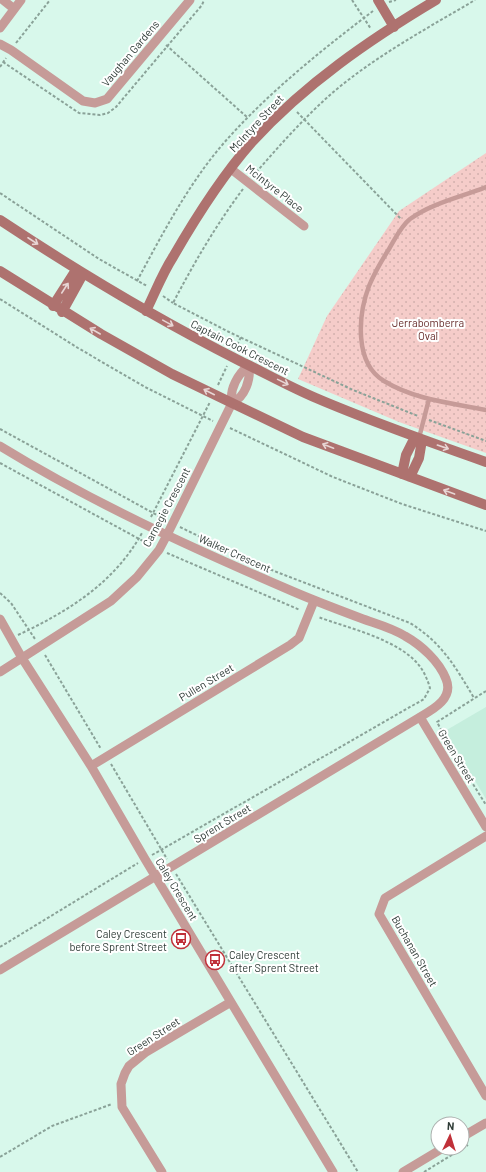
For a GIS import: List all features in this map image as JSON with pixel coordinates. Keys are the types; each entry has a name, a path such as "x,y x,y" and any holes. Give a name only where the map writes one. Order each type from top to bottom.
{"main road":[{"name":"McIntyre Street","path":"146,311 172,258 231,169 252,143 296,99 350,55 436,0"},
{"path":"380,3 394,26"},
{"name":"Captain Cook Crescent","path":"0,220 80,272 146,311 250,365 315,397 419,438 486,462"},
{"path":"0,271 62,312 172,374 213,394 303,437 486,505"},
{"path":"53,306 80,272"},
{"path":"62,312 80,272"},
{"path":"406,476 406,455 419,438"}],"street":[{"path":"3,0 14,8"},
{"path":"0,28 21,0"},
{"name":"Vaughan Gardens","path":"0,44 11,50 83,101 94,103 107,99 190,0"},
{"name":"McIntyre Place","path":"231,169 304,226"},
{"name":"Carnegie Crescent","path":"0,672 41,648 111,601 137,577 159,550 222,425 232,403 230,395 241,372 250,365"},
{"name":"Walker Crescent","path":"0,446 121,514 314,601 390,629 414,642 429,655 443,672 448,688"},
{"name":"Pullen Street","path":"91,766 290,645 298,638 314,601"},
{"name":"Caley Crescent","path":"0,619 22,658 91,766 155,877 333,1172"},
{"name":"Sprent Street","path":"0,970 420,717 440,704 445,697 448,688"},
{"name":"Green Street","path":"420,717 486,827"},
{"name":"Buchanan Street","path":"486,836 385,898 379,914 486,1096"},
{"name":"Green Street","path":"162,1172 122,1107 121,1084 129,1066 146,1052 231,1002"},
{"path":"470,1132 486,1123"},
{"path":"403,1172 430,1156"}],"lane":[{"path":"486,187 426,210 406,224 384,256 369,286 361,318 362,343 368,366 383,381 429,399 486,410"},
{"path":"419,438 429,399"}],"path":[{"path":"11,50 50,0"},
{"path":"3,62 79,113 100,115 108,113 116,107 166,45 202,5 204,0"},
{"path":"352,0 376,37"},
{"path":"137,281 177,209 212,158 230,135 310,61 364,19 380,3 396,0"},
{"path":"173,303 212,233 248,182 304,119 332,93 373,63 475,0"},
{"path":"166,45 248,118"},
{"path":"304,119 406,224"},
{"path":"0,193 99,259 156,291 173,303 353,390 486,441"},
{"path":"0,300 84,352 202,417 333,477 402,504 486,532"},
{"path":"12,638 29,630 86,597 109,578 126,560 154,513 241,337"},
{"path":"0,429 173,524 235,554 274,571 410,623 423,631 441,647 455,665 474,698"},
{"path":"0,593 11,603 41,648 172,867 358,1172"},
{"path":"486,691 437,722 453,752 486,805"},
{"path":"0,1157 52,1126 121,1101"},
{"path":"424,1172 474,1142"}],"shaded area":[{"path":"486,707 486,799 445,731"}],"green space":[{"name":"Jerrabomberra Oval","path":"486,153 486,453 399,422 298,379 327,316 399,211"}],"place":[{"name":"Caley Crescent before Sprent Street","path":"181,939"},
{"name":"Caley Crescent after Sprent Street","path":"215,960"}]}
